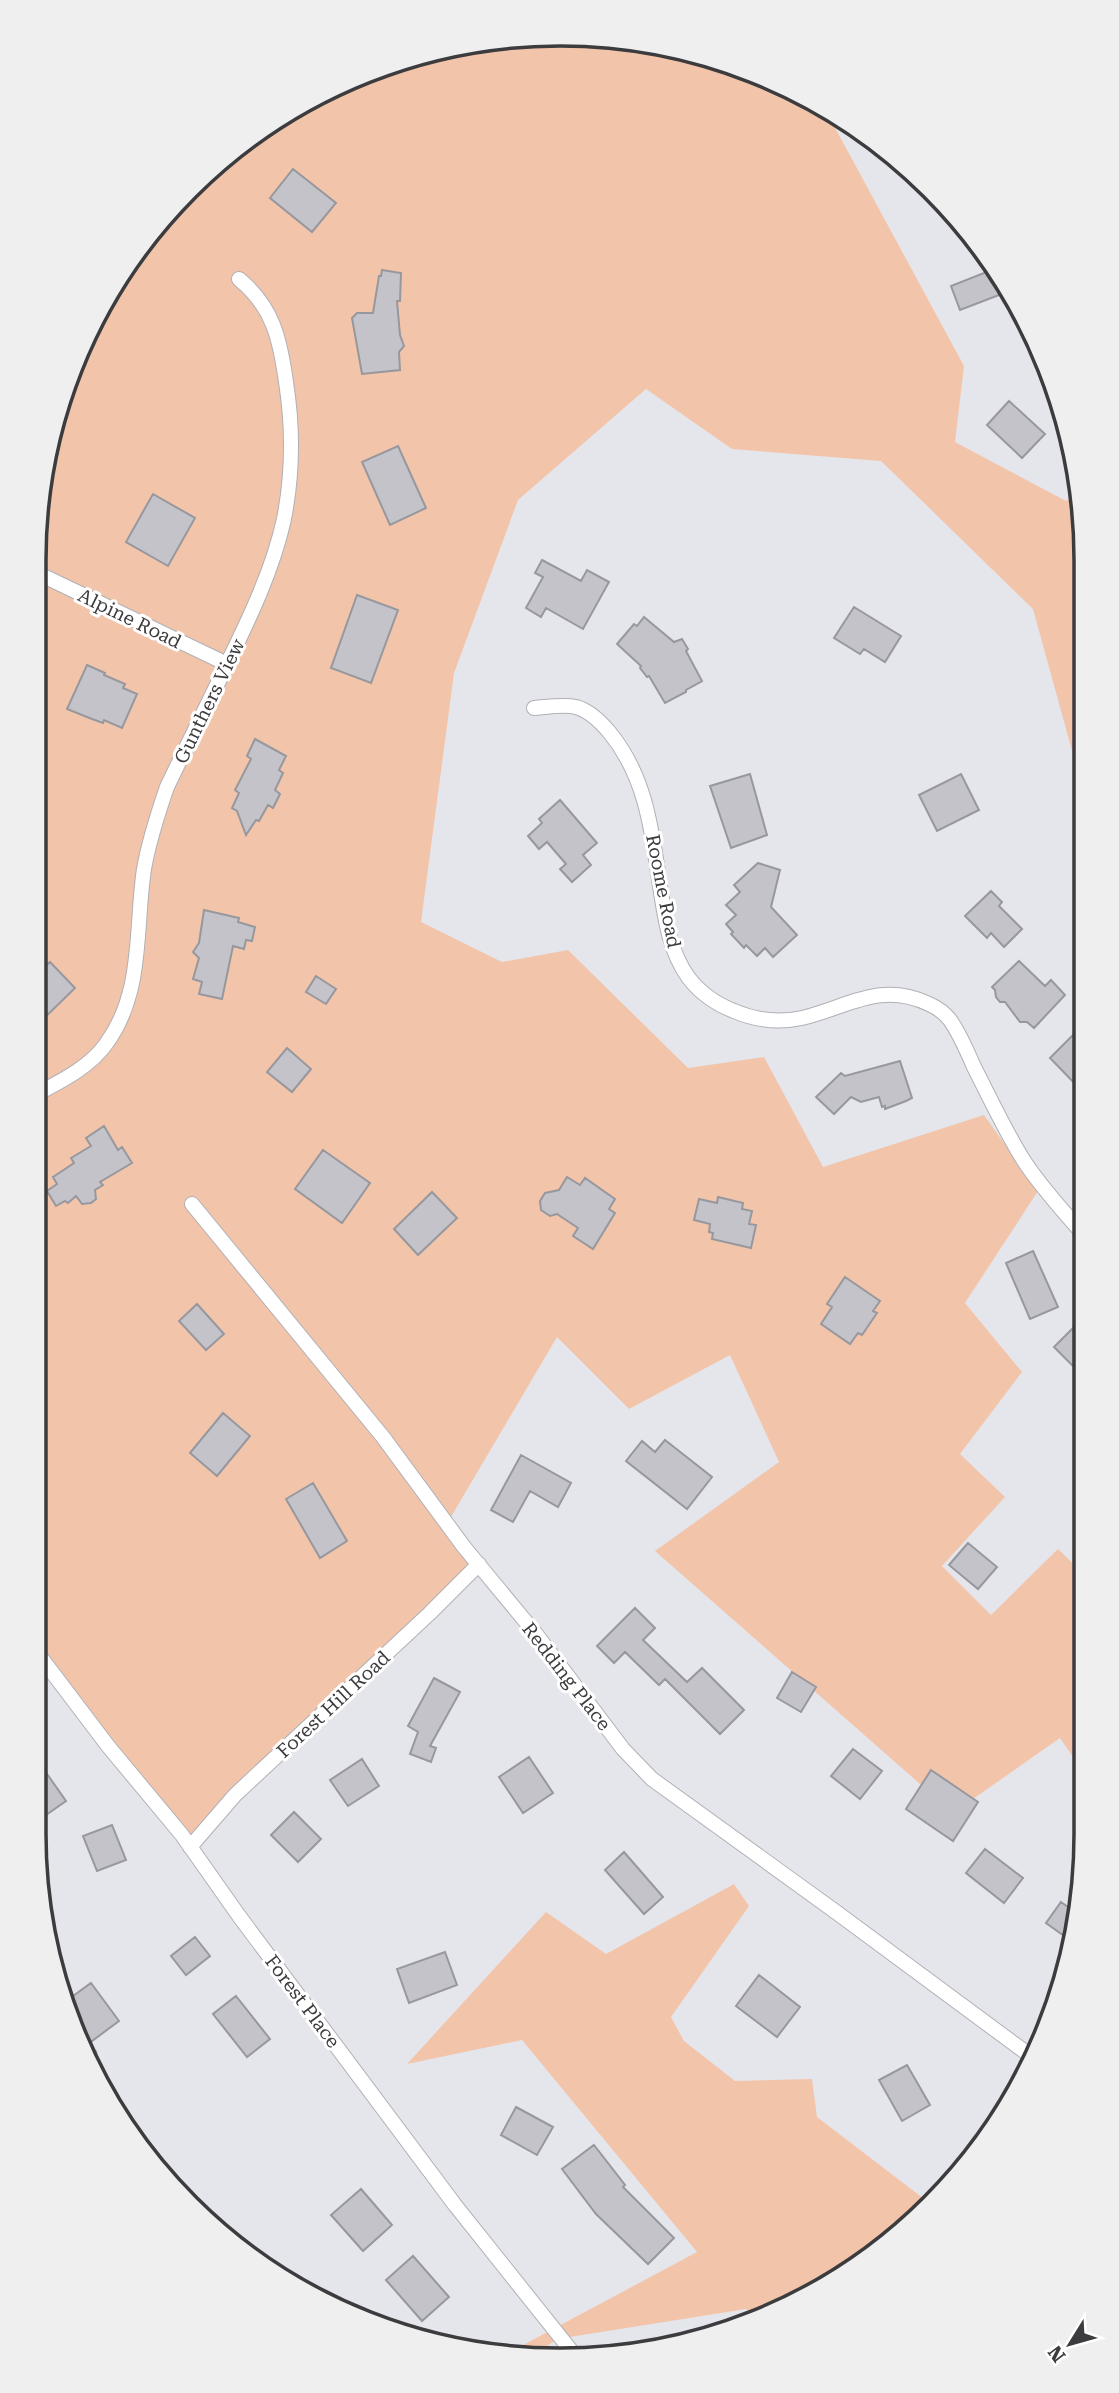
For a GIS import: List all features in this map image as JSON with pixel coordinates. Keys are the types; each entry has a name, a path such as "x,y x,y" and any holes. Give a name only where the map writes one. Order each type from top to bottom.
{"street":[{"name":"Gunthers View","path":"46,1088 86,1065 106,1045 122,1017 131,993 137,964 139,909 145,867 158,813 167,787 256,605 284,520 291,469 291,416 283,359 270,314 255,292 239,279"},
{"name":"Alpine Road","path":"46,577 227,664"},
{"name":"Roome Road","path":"534,708 563,705 592,715 602,723 627,757 646,804 670,941 677,960 704,995 740,1014 770,1020 802,1018 868,996 882,994 912,997 940,1009 959,1034 1025,1163 1074,1223"},
{"name":"Redding Place","path":"192,1204 378,1430 478,1564 536,1634 623,1749 652,1779 858,1927 1024,2051"},
{"name":"Forest Hill Road","path":"190,1847 235,1795 430,1613 478,1564"},
{"name":"Forest Place","path":"46,1664 190,1847 455,2205 569,2347"}],"shaded area":[{"path":"593,47 660,55 693,63 756,85 833,124 964,366 955,442 1066,501 1070,499 1074,560 1074,758 1033,609 881,461 732,449 646,389 518,500 454,673 421,922 502,962 568,950 688,1068 764,1057 823,1167 984,1115 1038,1191 965,1303 1022,1372 960,1454 1005,1497 942,1566 991,1615 1058,1549 1074,1564 1074,1758 1060,1738 953,1813 655,1551 779,1462 730,1355 629,1409 557,1337 445,1527 475,1568 186,1845 46,1668 46,560 50,492 63,426 73,394 99,332 114,302 152,247 196,196 221,173 274,132 303,114 394,73 459,55 492,50"},
{"path":"734,1884 749,1906 671,2017 684,2041 735,2081 812,2079 817,2117 922,2198 845,2261 787,2294 749,2311 746,2309 557,2339 546,2347 522,2346 697,2252 522,2040 407,2064 546,1912 606,1954"}],"building":[{"path":"293,169 336,203 312,232 270,198"},
{"path":"382,270 401,273 400,301 397,301 400,335 404,346 399,352 400,370 362,374 352,318 357,313 373,313"},
{"path":"986,272 1000,295 960,310 951,286"},
{"path":"1009,401 1045,434 1022,458 987,425"},
{"path":"398,446 426,508 390,525 362,462"},
{"path":"153,494 195,518 168,566 126,542"},
{"path":"542,560 581,581 587,570 609,582 583,629 546,608 541,617 526,608 543,577 535,573"},
{"path":"357,595 398,610 371,683 331,668"},
{"path":"854,607 901,636 885,662 864,649 860,654 834,638"},
{"path":"644,617 674,642 682,639 702,681 665,703 641,666 617,644 634,624 637,626"},
{"path":"87,665 125,684 123,688 137,694 122,728 67,709"},
{"path":"255,739 286,756 279,770 283,773 275,790 280,794 273,808 268,805 259,821 256,820 246,835 237,811 232,808 239,793 235,790 251,759 247,756"},
{"path":"750,774 767,835 731,848 710,786"},
{"path":"961,774 979,810 937,831 919,795"},
{"path":"560,800 597,843 583,855 591,865 572,882 560,869 566,864 547,842 539,849 528,836 542,823 539,819"},
{"path":"758,863 780,870 771,907 797,935 773,957 765,948 757,956 746,945 744,948 726,924 736,915 726,905 740,892 734,885"},
{"path":"991,891 1002,902 999,906 1022,929 1004,947 991,933 987,938 965,916"},
{"path":"204,910 239,918 238,922 255,927 252,941 246,940 244,949 233,946 222,999 199,994 202,982 193,979 199,958 193,952 199,943"},
{"path":"1019,961 1045,986 1051,980 1065,995 1034,1028 1027,1022 1020,1022 1005,1002 1000,1002 996,997 992,987"},
{"path":"50,962 75,988 46,1016 46,966"},
{"path":"316,976 336,989 326,1004 306,992"},
{"path":"1074,1034 1074,1083 1050,1058"},
{"path":"287,1048 311,1069 292,1092 267,1072"},
{"path":"900,1061 912,1098 906,1101 885,1109 879,1097 861,1102 851,1097 834,1114 816,1097 841,1073 845,1076"},
{"path":"104,1126 118,1150 122,1147 132,1163 100,1182 103,1185 95,1190 96,1199 91,1203 82,1204 76,1196 68,1203 65,1201 56,1206 47,1191 57,1184 53,1177 74,1163 71,1158 91,1146 86,1138"},
{"path":"323,1150 370,1183 342,1223 295,1189"},
{"path":"567,1177 580,1185 585,1178 615,1199 609,1209 615,1213 593,1249 573,1236 578,1228 557,1214 550,1216 541,1210 540,1201 545,1193 559,1190"},
{"path":"432,1192 457,1218 418,1255 394,1229"},
{"path":"718,1197 743,1203 742,1209 752,1211 749,1224 756,1225 751,1248 712,1239 710,1224 694,1220 699,1199 717,1203"},
{"path":"1033,1251 1058,1307 1030,1319 1006,1263"},
{"path":"845,1277 880,1301 873,1311 877,1313 862,1335 858,1333 850,1344 821,1324 832,1307 827,1304"},
{"path":"197,1304 224,1334 206,1350 179,1321"},
{"path":"1074,1327 1074,1367 1054,1347"},
{"path":"223,1413 250,1436 217,1476 190,1453"},
{"path":"665,1440 712,1477 687,1509 626,1461 642,1441 655,1452"},
{"path":"521,1455 571,1483 558,1507 530,1491 513,1522 491,1510"},
{"path":"313,1483 347,1541 320,1558 286,1499"},
{"path":"968,1543 997,1567 978,1589 949,1565"},
{"path":"635,1608 655,1628 643,1640 687,1682 702,1668 744,1710 720,1734 665,1679 659,1685 625,1652 614,1663 597,1646"},
{"path":"792,1672 816,1687 801,1712 777,1698"},
{"path":"434,1678 460,1692 430,1746 436,1748 431,1762 410,1754 418,1732 408,1726"},
{"path":"853,1749 882,1771 860,1799 831,1776"},
{"path":"529,1757 553,1793 523,1813 499,1777"},
{"path":"362,1759 379,1786 348,1806 330,1780"},
{"path":"931,1770 978,1802 953,1841 906,1809"},
{"path":"46,1773 66,1801 46,1815"},
{"path":"294,1812 321,1839 298,1862 271,1835"},
{"path":"112,1825 126,1860 97,1871 83,1836"},
{"path":"985,1849 1023,1878 1004,1903 966,1873"},
{"path":"624,1852 663,1897 644,1914 605,1870"},
{"path":"1061,1902 1068,1907 1064,1936 1046,1923"},
{"path":"195,1937 210,1956 186,1975 171,1956"},
{"path":"445,1952 457,1985 409,2003 397,1969"},
{"path":"759,1975 800,2007 777,2037 736,2006"},
{"path":"91,1983 119,2021 90,2042 72,1997"},
{"path":"236,1996 270,2039 247,2057 213,2014"},
{"path":"907,2065 930,2105 902,2121 879,2080"},
{"path":"516,2107 553,2127 537,2155 501,2135"},
{"path":"594,2145 625,2185 623,2187 674,2238 648,2264 596,2214 562,2169"},
{"path":"361,2189 392,2225 363,2251 331,2215"},
{"path":"413,2256 449,2297 422,2321 386,2280"}]}
